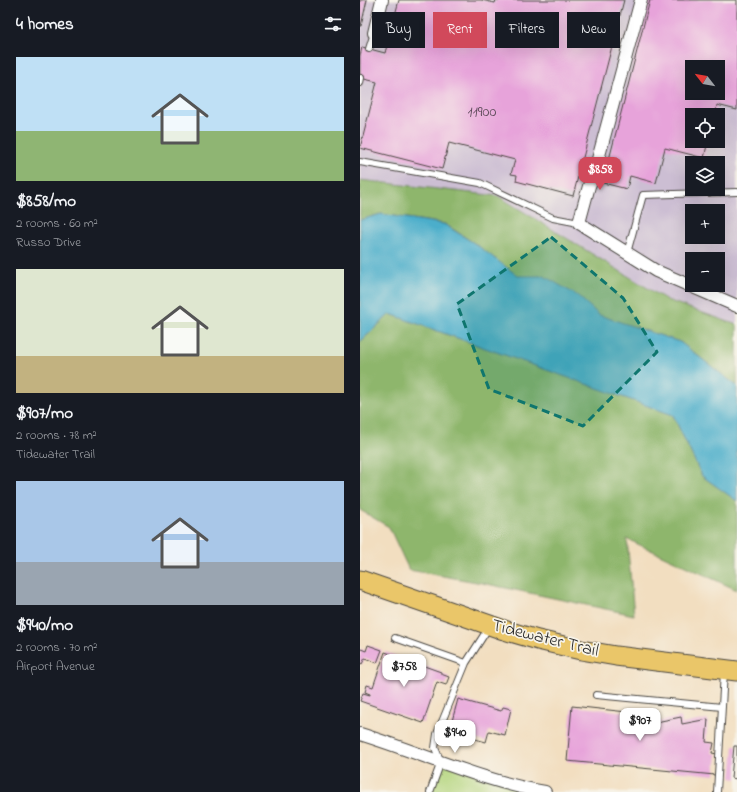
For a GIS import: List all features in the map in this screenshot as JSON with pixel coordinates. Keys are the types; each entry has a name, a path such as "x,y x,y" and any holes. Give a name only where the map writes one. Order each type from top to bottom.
{"main road":[{"name":"Tidewater Trail","path":"360,580 538,640 616,656 730,671"}],"street":[{"path":"379,12 382,0"},
{"path":"641,0 594,174 589,186 579,223 656,270 737,306"},
{"path":"360,734 396,745 492,780 545,792"}],"lane":[{"path":"369,49 372,39"},
{"path":"360,162 480,183 553,218 579,223"},
{"path":"627,252 643,195 737,192"},
{"path":"430,792 441,762 435,748 437,734 466,663 490,625"},
{"path":"395,638 466,663"},
{"path":"717,792 722,707 730,671"},
{"path":"596,696 722,707"}],"highlighted area":[{"path":"551,237 623,298 657,352 583,426 489,389 457,304"}],"shaded area":[{"path":"360,0 737,0 737,325 667,300 498,196 360,180"}],"green space":[{"path":"360,180 498,196 667,300 737,325 737,386 680,342 599,315 578,296 544,276 518,277 477,245 445,224 381,214 360,220"},
{"path":"390,314 673,415 702,476 737,501 737,590 627,539 634,615 482,583 409,570 389,527 360,510 360,342"},
{"path":"441,762 545,792 430,792"}],"water":[{"path":"381,214 444,224 477,245 518,276 544,276 578,296 599,315 680,342 737,386 737,501 702,476 673,415 390,314 360,342 360,220"}],"building":[{"path":"360,0 367,0 361,26 360,26"},
{"path":"399,0 481,0 495,3 496,0 624,0 620,15 620,12 567,12 567,48 612,48 573,196 516,181 517,175 511,174 515,160 449,143 442,169 360,148 377,82 360,78 360,56 362,47 385,53 386,48 425,48 425,12 396,12"},
{"path":"650,0 737,0 737,110 717,105 716,108 685,108 685,148 706,148 704,156 696,156 665,148 656,183 630,176 627,189 603,183"},
{"path":"368,645 382,650 377,663 365,658 362,664 360,663 361,649 366,651"},
{"path":"385,652 441,672 441,674 449,677 446,685 437,682 423,723 360,701 363,693 370,695 365,692 367,685 373,687"},
{"path":"458,699 501,711 503,707 511,709 505,735 489,731 486,742 449,732"},
{"path":"572,706 627,712 628,719 654,714 656,722 681,717 682,724 708,719 706,742 714,743 712,753 717,754 715,775 567,761"},
{"path":"734,746 737,746 737,779 731,778"}]}
